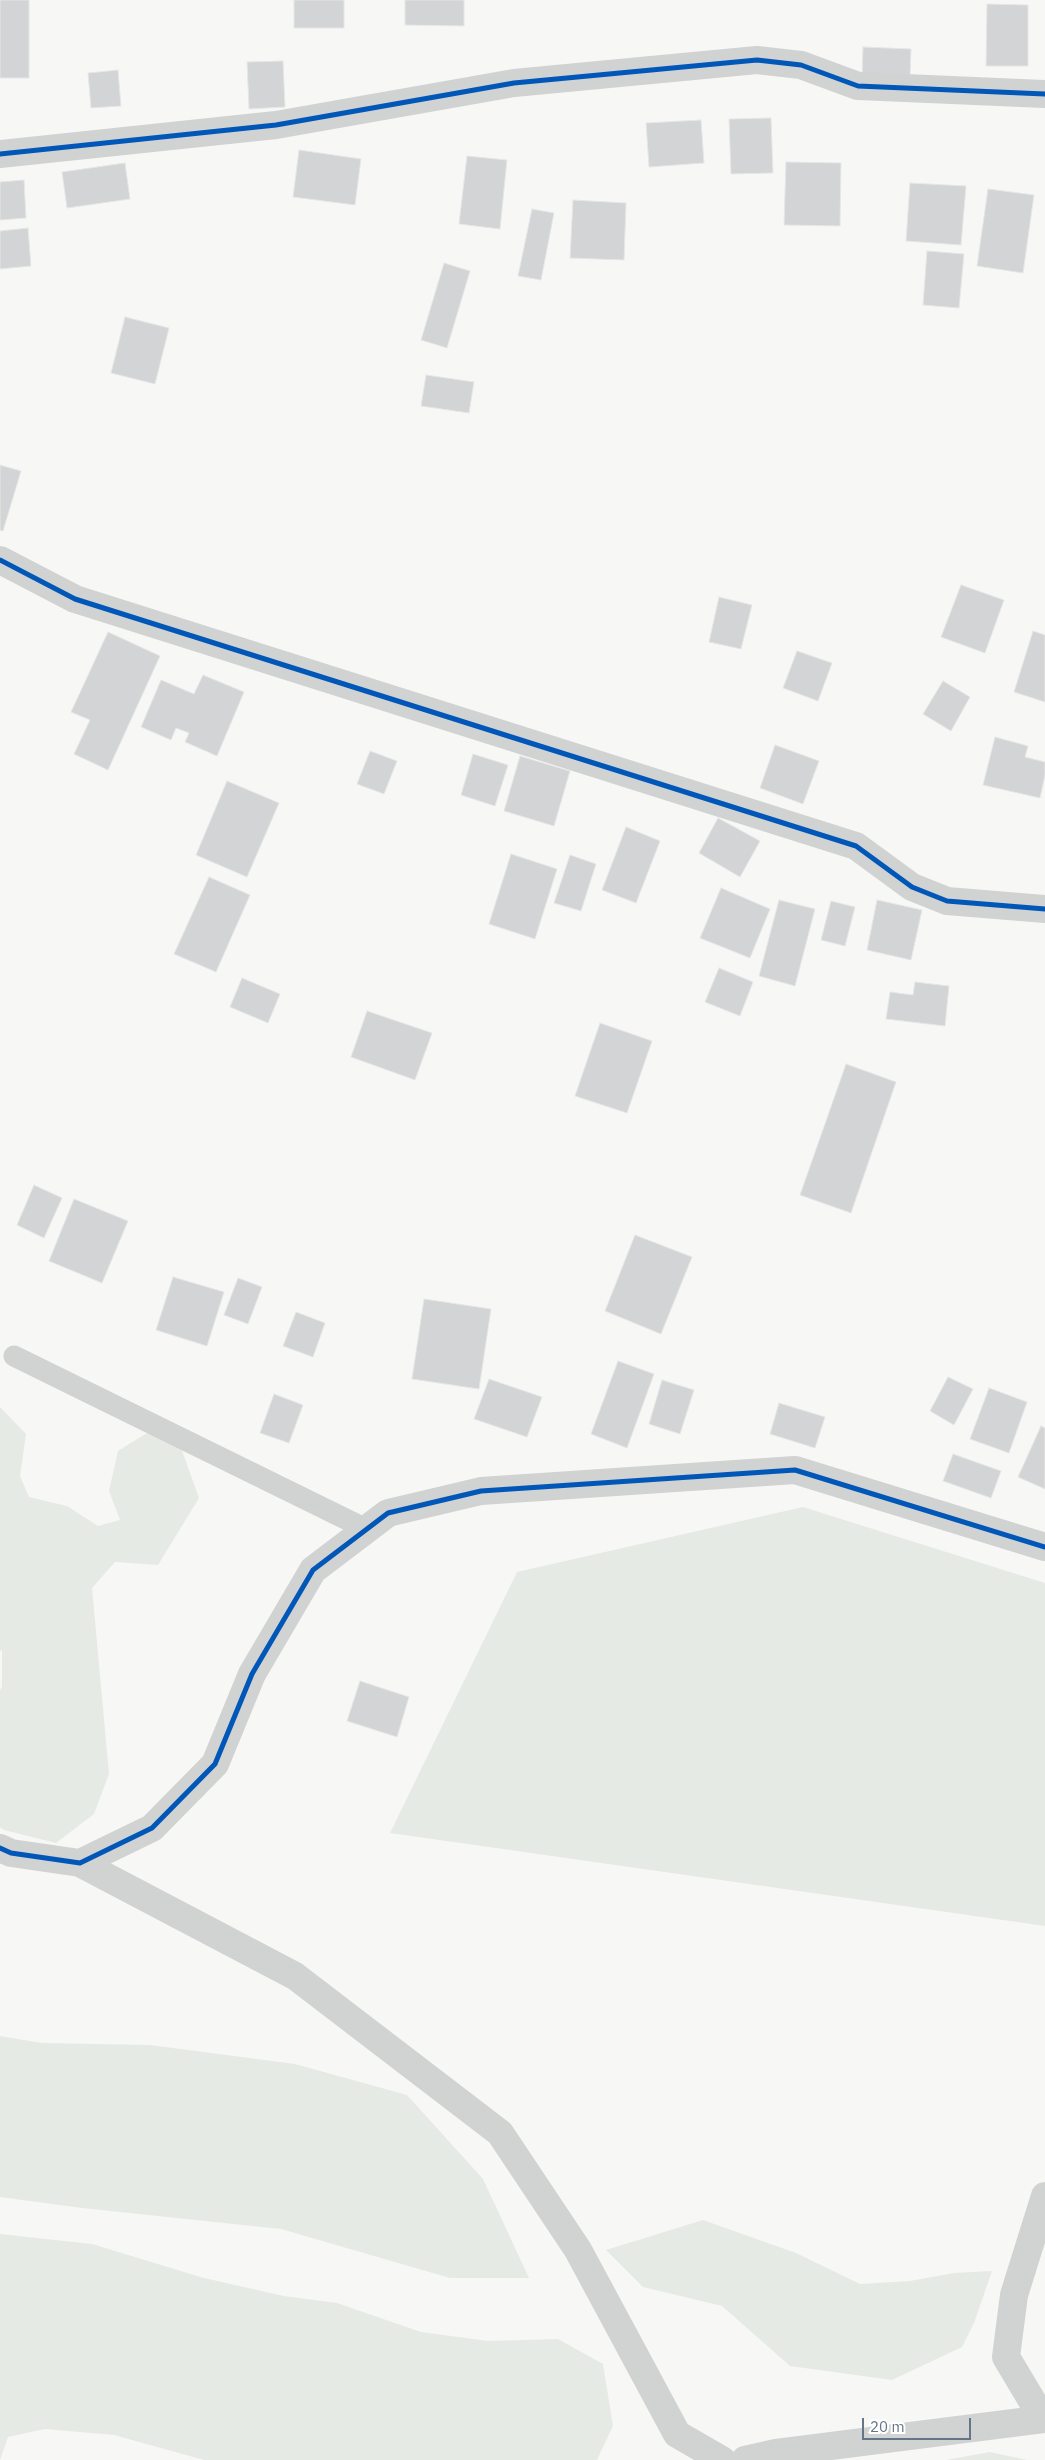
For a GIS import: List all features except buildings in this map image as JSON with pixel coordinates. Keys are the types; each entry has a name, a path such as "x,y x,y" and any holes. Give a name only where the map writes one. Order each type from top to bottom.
{"street":[{"path":"0,154 276,125 514,83 757,60 801,65 858,86 1045,94"},
{"path":"0,560 75,599 856,846 912,887 947,901 1045,909"},
{"path":"80,1863 152,1828 215,1764 252,1674 313,1570 388,1513 481,1491 795,1470 1045,1547"},
{"path":"0,1848 11,1853 80,1863 295,1976 500,2133 578,2250 678,2434 722,2460"},
{"path":"745,2460 776,2453 1044,2419 1006,2357 1014,2294 1045,2196"}],"lane":[{"path":"14,1356 366,1529"}],"shaded area":[{"path":"0,1407 26,1434 20,1476 29,1497 67,1506 98,1526 120,1520 109,1491 118,1451 147,1433 180,1445 199,1498 158,1565 115,1562 92,1588 109,1774 94,1814 56,1843 4,1830 0,1827 0,1690 2,1687 2,1650 0,1651"},
{"path":"803,1507 1045,1583 1045,1926 390,1833 517,1572"},
{"path":"0,2036 42,2043 150,2045 295,2064 407,2095 483,2179 529,2278 450,2278 281,2229 82,2208 0,2197"},
{"path":"703,2220 796,2253 860,2284 910,2281 954,2273 992,2271 974,2323 962,2347 892,2380 790,2366 722,2306 643,2287 606,2250"},
{"path":"0,2234 92,2244 204,2278 284,2296 337,2303 421,2332 488,2341 558,2339 603,2364 613,2426 597,2460 204,2460 114,2435 45,2429 8,2437 0,2460"},
{"path":"990,2452 1027,2460 946,2460"}],"cycle path":[{"path":"0,154 276,125 514,83 757,60 801,65 858,86 1045,94"},
{"path":"0,560 75,599 856,846 912,887 947,901 1045,909"},
{"path":"0,1848 11,1853 80,1863 152,1828 215,1764 252,1674 313,1570 388,1513 481,1491 795,1470 1045,1547"}]}
